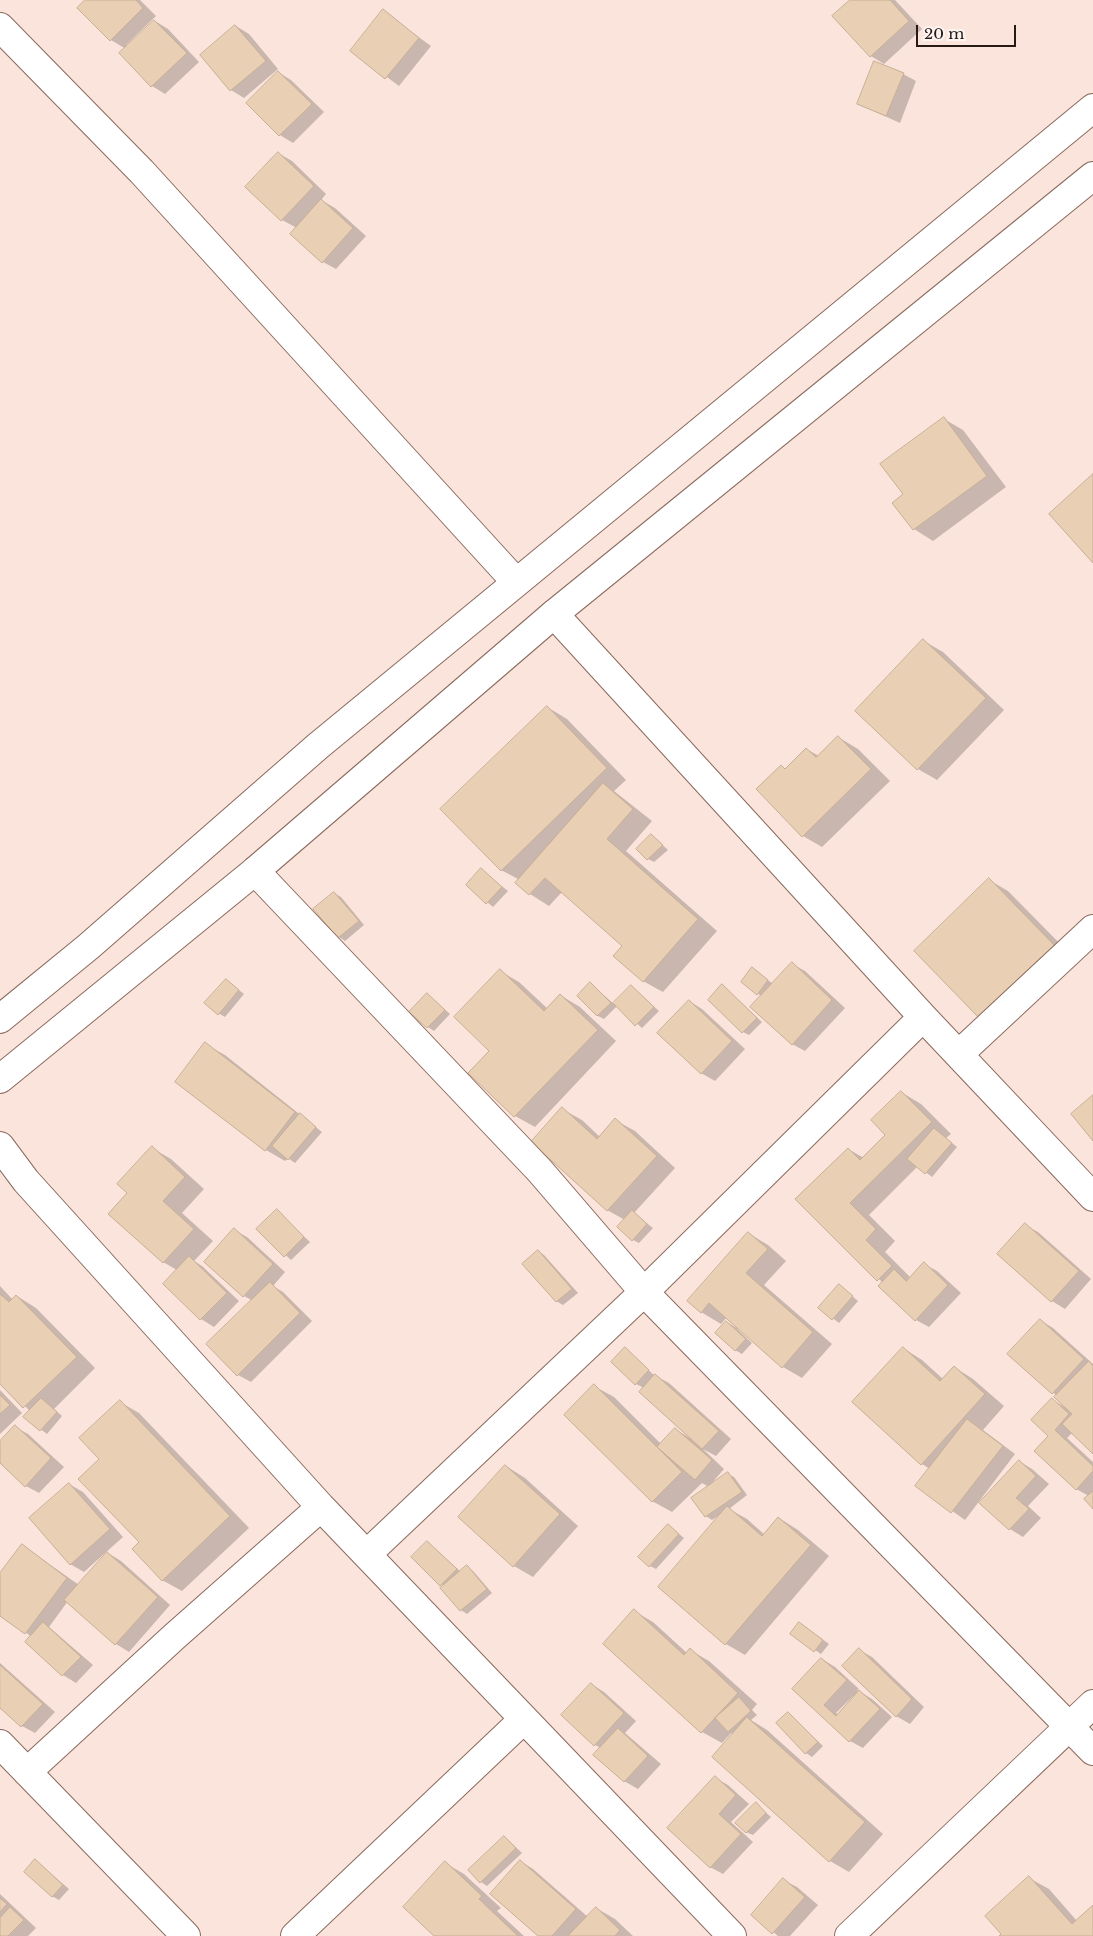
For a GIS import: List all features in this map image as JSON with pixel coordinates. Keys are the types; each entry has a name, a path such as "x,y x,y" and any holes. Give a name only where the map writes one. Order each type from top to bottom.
{"street":[{"path":"0,27 142,172 516,582"},
{"path":"0,1018 88,947 318,746 1093,108"},
{"path":"0,1079 255,871 554,614 1093,176"},
{"path":"554,614 923,1017 1093,1197"},
{"path":"255,871 540,1171 644,1292 1093,1751"},
{"path":"959,1054 1093,929"},
{"path":"367,1554 644,1292 923,1017"},
{"path":"0,1146 26,1181 58,1217 321,1507 732,1936"},
{"path":"26,1772 174,1636 321,1507"},
{"path":"849,1936 1093,1704"},
{"path":"295,1936 524,1720"},
{"path":"0,1744 186,1936"}],"building":[{"path":"85,0 136,0 143,8 110,41 77,8"},
{"path":"850,0 890,0 909,21 870,57 832,16"},
{"path":"383,9 419,38 385,79 350,51"},
{"path":"154,20 187,53 151,87 119,53"},
{"path":"235,25 266,61 230,91 200,55"},
{"path":"874,61 904,73 886,116 857,104"},
{"path":"278,71 312,104 279,136 246,103"},
{"path":"278,152 314,186 281,221 245,187"},
{"path":"321,199 353,228 322,263 290,234"},
{"path":"944,417 987,476 913,530 892,503 903,494 880,464"},
{"path":"1093,474 1093,563 1049,514"},
{"path":"923,639 986,698 917,770 855,711"},
{"path":"547,706 607,768 501,871 440,809"},
{"path":"838,736 871,769 802,837 756,789 781,765 785,769 806,748 816,757"},
{"path":"603,783 633,809 607,839 698,919 643,982 613,956 622,946 545,878 529,895 515,883"},
{"path":"651,834 663,845 647,860 636,849"},
{"path":"481,868 502,887 486,904 466,885"},
{"path":"989,878 1055,946 981,1020 914,951"},
{"path":"334,892 359,921 338,938 313,909"},
{"path":"792,962 832,1000 792,1045 750,1007"},
{"path":"752,967 768,980 757,995 741,982"},
{"path":"500,969 544,1011 560,994 598,1030 514,1117 468,1073 489,1051 454,1017"},
{"path":"226,979 239,990 218,1015 204,1003"},
{"path":"590,982 611,1003 597,1016 577,996"},
{"path":"722,984 757,1018 742,1033 708,1000"},
{"path":"631,985 654,1007 635,1026 613,1003"},
{"path":"427,993 445,1010 427,1028 409,1012"},
{"path":"689,1000 732,1041 701,1074 657,1033"},
{"path":"205,1042 295,1112 265,1151 175,1082"},
{"path":"901,1091 932,1122 850,1203 876,1229 866,1240 892,1266 877,1281 795,1199 848,1148 860,1160 885,1135 871,1120"},
{"path":"1093,1095 1093,1141 1071,1114"},
{"path":"562,1107 597,1139 615,1118 657,1156 607,1211 531,1142"},
{"path":"300,1113 316,1127 288,1160 272,1146"},
{"path":"934,1128 952,1143 925,1174 907,1159"},
{"path":"152,1146 185,1177 163,1201 194,1229 163,1263 108,1214 127,1193 117,1184"},
{"path":"277,1209 304,1237 284,1257 256,1229"},
{"path":"632,1210 647,1224 632,1241 617,1227"},
{"path":"1025,1223 1079,1271 1051,1302 997,1254"},
{"path":"234,1228 273,1264 243,1297 204,1262"},
{"path":"748,1232 768,1249 746,1273 813,1332 782,1368 709,1303 701,1313 687,1301"},
{"path":"538,1250 572,1289 556,1302 522,1264"},
{"path":"189,1256 227,1293 200,1320 163,1284"},
{"path":"924,1262 948,1285 915,1321 878,1286 894,1269 906,1281"},
{"path":"270,1282 300,1313 237,1376 206,1344"},
{"path":"839,1284 853,1296 832,1320 818,1308"},
{"path":"0,1294 9,1302 16,1295 77,1357 23,1408 0,1384"},
{"path":"1040,1319 1084,1359 1052,1394 1007,1354"},
{"path":"726,1321 746,1339 735,1351 715,1333"},
{"path":"625,1347 649,1370 635,1385 611,1362"},
{"path":"903,1347 940,1381 954,1366 985,1394 921,1465 852,1402"},
{"path":"1089,1361 1093,1366 1093,1454 1062,1424 1072,1414 1054,1397"},
{"path":"655,1374 719,1431 702,1449 639,1392"},
{"path":"594,1384 682,1472 652,1502 564,1415"},
{"path":"0,1395 10,1405 0,1414"},
{"path":"41,1398 57,1412 40,1431 23,1417"},
{"path":"1052,1398 1069,1414 1055,1430 1093,1466 1093,1471 1076,1490 1034,1451 1048,1436 1031,1420"},
{"path":"120,1400 230,1516 162,1581 132,1549 139,1542 78,1479 99,1459 79,1438"},
{"path":"967,1419 1003,1446 951,1513 915,1486"},
{"path":"15,1425 51,1458 25,1487 0,1463 0,1441"},
{"path":"675,1428 712,1460 695,1480 657,1447"},
{"path":"1019,1460 1036,1476 1016,1498 1029,1509 1009,1530 979,1503"},
{"path":"505,1465 560,1514 513,1567 458,1517"},
{"path":"728,1472 742,1492 705,1517 691,1498"},
{"path":"69,1483 110,1529 70,1565 29,1518"},
{"path":"1093,1491 1093,1509 1084,1499"},
{"path":"727,1506 762,1536 778,1517 811,1545 725,1645 658,1587"},
{"path":"668,1524 679,1534 649,1567 638,1557"},
{"path":"427,1541 457,1569 440,1586 411,1557"},
{"path":"22,1544 67,1578 25,1634 0,1616 0,1573"},
{"path":"107,1552 158,1597 115,1645 64,1600"},
{"path":"467,1565 487,1589 460,1611 440,1588"},
{"path":"634,1609 684,1655 690,1648 738,1693 701,1733 603,1644"},
{"path":"43,1622 81,1657 62,1676 25,1642"},
{"path":"799,1622 823,1640 814,1652 790,1634"},
{"path":"859,1648 912,1699 896,1717 842,1666"},
{"path":"821,1658 847,1680 824,1705 836,1716 859,1690 880,1709 849,1742 792,1689"},
{"path":"0,1665 43,1704 21,1727 0,1708"},
{"path":"591,1683 624,1713 594,1746 561,1715"},
{"path":"739,1697 751,1711 728,1732 715,1718"},
{"path":"788,1712 818,1742 805,1754 776,1723"},
{"path":"747,1717 865,1822 829,1862 712,1757"},
{"path":"618,1728 648,1756 624,1782 593,1755"},
{"path":"715,1776 736,1795 719,1814 741,1834 710,1868 667,1828"},
{"path":"756,1802 766,1813 746,1833 735,1823"},
{"path":"504,1836 516,1848 480,1883 468,1870"},
{"path":"35,1859 63,1885 52,1897 24,1872"},
{"path":"520,1860 576,1909 552,1936 538,1936 490,1894"},
{"path":"445,1861 482,1896 479,1899 518,1936 434,1936 403,1907"},
{"path":"1029,1876 1072,1924 1093,1905 1093,1936 999,1936 1001,1934 985,1916"},
{"path":"783,1878 805,1897 772,1934 751,1915"},
{"path":"0,1898 7,1904 0,1912"},
{"path":"10,1907 24,1920 8,1936 0,1936 0,1918"},
{"path":"596,1907 620,1930 615,1936 568,1936"}]}
